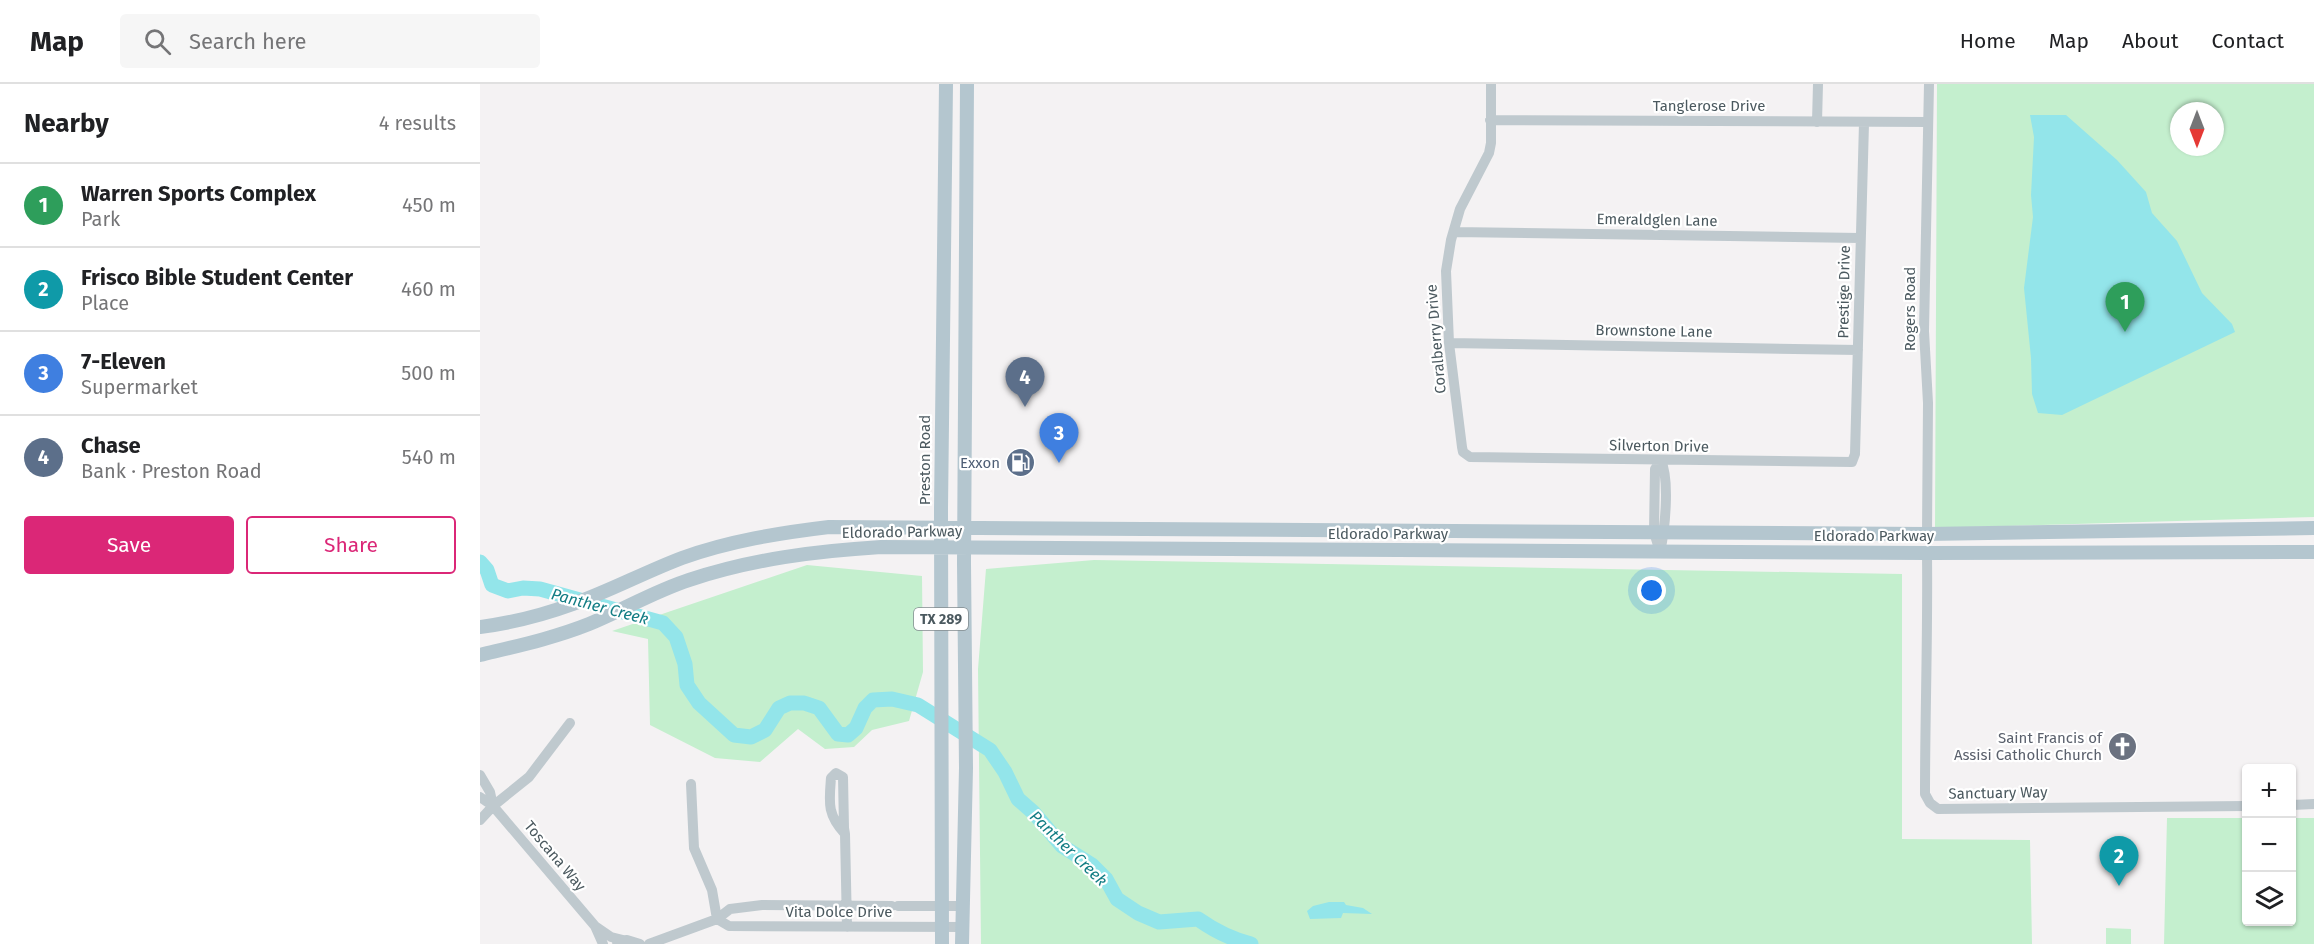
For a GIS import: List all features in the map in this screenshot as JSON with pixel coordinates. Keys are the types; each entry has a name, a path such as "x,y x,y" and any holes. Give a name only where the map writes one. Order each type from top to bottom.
{"main road":[{"name":"Preston Road","path":"942,944 942,262 946,84"},
{"name":"TX 289","path":"962,944 966,768 964,528 967,84"},
{"path":"942,262 966,262"},
{"name":"Eldorado Parkway","path":"480,627 536,616 574,604 713,548 771,534 829,527 1927,534 2310,528"},
{"path":"1146,528 1146,550"},
{"path":"2310,528 2310,552"},
{"path":"1314,529 1315,550"},
{"path":"2126,532 2126,552"},
{"path":"1927,534 1927,553"},
{"name":"Eldorado Parkway","path":"480,655 535,642 588,624 697,577 770,558 847,549 2310,552"}],"street":[{"name":"Coralberry Drive","path":"1466,455 1462,447 1449,343 1446,271 1460,209 1489,153 1491,84"},
{"path":"1817,122 1818,84"},
{"name":"Rogers Road","path":"1927,534 1928,403 1924,331 1929,84"},
{"name":"Tanglerose Drive","path":"1490,120 1928,122"},
{"name":"Prestige Drive","path":"1852,462 1855,454 1864,123"},
{"name":"Emeraldglen Lane","path":"1454,232 1860,237"},
{"name":"Brownstone Lane","path":"1449,343 1858,350"},
{"name":"Silverton Drive","path":"1466,455 1470,457 1661,461 1852,462"},
{"path":"1660,552 1659,532 1665,470 1661,461"},
{"name":"Sanctuary Way","path":"1927,553 1929,621 1925,663 1925,794 1938,809 2242,806"},
{"path":"480,820 493,806 529,777 570,723"},
{"path":"844,834 830,812 831,778 836,773 843,777 847,927"},
{"name":"Toscana Way","path":"480,776 490,792 493,806"},
{"path":"691,784 694,848 712,890 717,919"},
{"name":"Toscana Way","path":"480,797 493,806 595,926 603,944"},
{"path":"2296,805 2314,804"},
{"name":"Vita Dolce Drive","path":"649,944 666,941 717,919 730,909 762,905 963,906"},
{"path":"887,927 882,916 884,910 893,906"},
{"name":"Vita Dolce Drive","path":"717,919 729,926 963,927"},
{"name":"Toscana Way","path":"595,926 618,942 640,944"}],"green space":[{"path":"1937,84 2314,84 2314,517 1935,528"},
{"path":"1094,560 1902,574 1902,839 2030,840 2032,944 981,944 978,669 986,569"},
{"path":"807,565 922,576 923,672 909,721 872,730 854,747 825,749 798,729 760,762 715,758 650,725 648,639 612,631"},
{"path":"2167,818 2242,818 2242,926 2296,926 2296,818 2314,818 2314,944 2164,944"},
{"path":"2106,928 2131,929 2131,944 2106,944"}],"water":[{"path":"2030,115 2066,115 2117,160 2146,192 2152,213 2177,241 2202,293 2232,324 2235,332 2062,415 2038,413 2032,394 2024,288 2033,217 2031,195 2034,137"},
{"path":"1329,902 1344,902 1346,905 1363,908 1372,914 1343,913 1341,918 1310,919 1307,911 1313,906"}],"waterway":[{"name":"Panther Creek","path":"480,562 487,570 492,585 508,591 523,588 540,589 663,623 676,637 685,664 687,685 699,703 734,735 751,737 765,730 779,708 790,703 804,703 819,708 838,734 848,735 856,728 865,708 873,700 892,699 918,705 990,750 1005,772 1018,799 1034,813 1062,846 1092,865 1106,879 1117,899 1138,913 1159,922 1198,919 1223,934 1251,944"}],"place":[{"name":"Warren Sports Complex","path":"2125,332"},
{"name":"Chase","path":"1025,407"},
{"name":"Exxon","path":"1021,463"},
{"name":"7-Eleven","path":"1059,463"},
{"name":"Saint Francis of Assisi Catholic Church","path":"2123,747"},
{"name":"Frisco Bible Student Center","path":"2119,886"}]}
